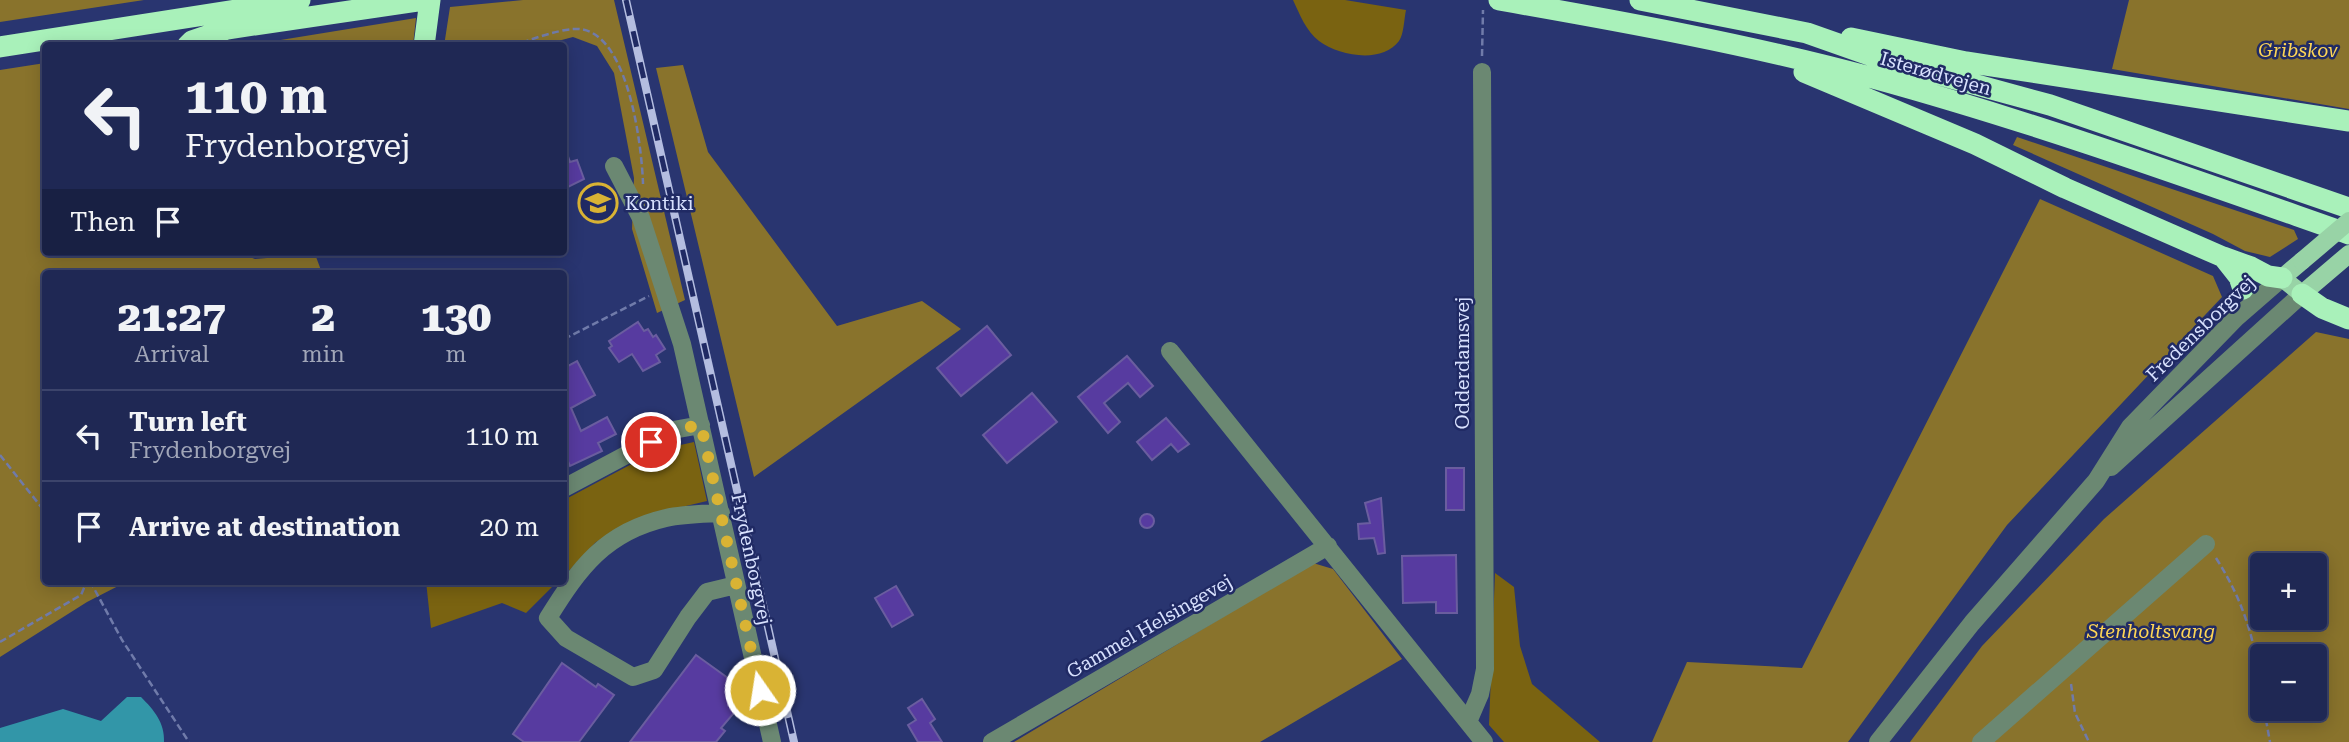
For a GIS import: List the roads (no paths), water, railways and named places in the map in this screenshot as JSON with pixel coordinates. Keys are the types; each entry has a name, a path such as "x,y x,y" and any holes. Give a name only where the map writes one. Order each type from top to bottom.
{"highway":[{"path":"0,47 300,0"},
{"path":"191,42 227,29 424,0"},
{"path":"425,42 430,0"},
{"name":"Isterødvejen","path":"1499,0 1747,48 1875,79 2040,126 2349,234"},
{"name":"Isterødvejen","path":"1640,0 1807,33 1878,58 2050,106 2349,208"},
{"path":"1807,33 1856,38 1966,62 2349,121"},
{"path":"1747,48 1975,144 2065,188 2223,257 2269,276 2282,278"},
{"path":"2223,257 2239,277 2243,289"},
{"path":"2302,294 2322,308 2349,319"}],"main road":[{"name":"Fredensborgvej","path":"2282,278 2349,220"},
{"name":"Fredensborgvej","path":"2302,294 2349,254"},
{"path":"2282,278 2302,294"}],"street":[{"name":"Odderdamsvej","path":"1468,722 1480,694 1485,669 1482,72"},
{"name":"Frydenborgvej","path":"614,166 641,218 682,344 772,742"},
{"name":"Fredensborgvej","path":"2095,481 2130,427 2236,318 2282,278"},
{"path":"2236,318 2243,299 2243,289"},
{"name":"Fredensborgvej","path":"1878,742 1972,623 2095,481 2302,294"},
{"path":"1170,351 1484,742"},
{"path":"567,486 673,430 701,425"},
{"path":"721,513 668,518 620,536 580,568 548,618 566,638 633,677 654,670 707,592 736,585"},
{"path":"1981,742 2206,544"},
{"name":"Gammel Helsingevej","path":"992,742 1328,546"}],"railway":[{"path":"626,0 794,742"}],"place":[{"name":"Kontiki","path":"598,203"}],"park label":[{"name":"Gribskov","path":"2298,50"},
{"name":"Stenholtsvang","path":"2151,631"}]}
